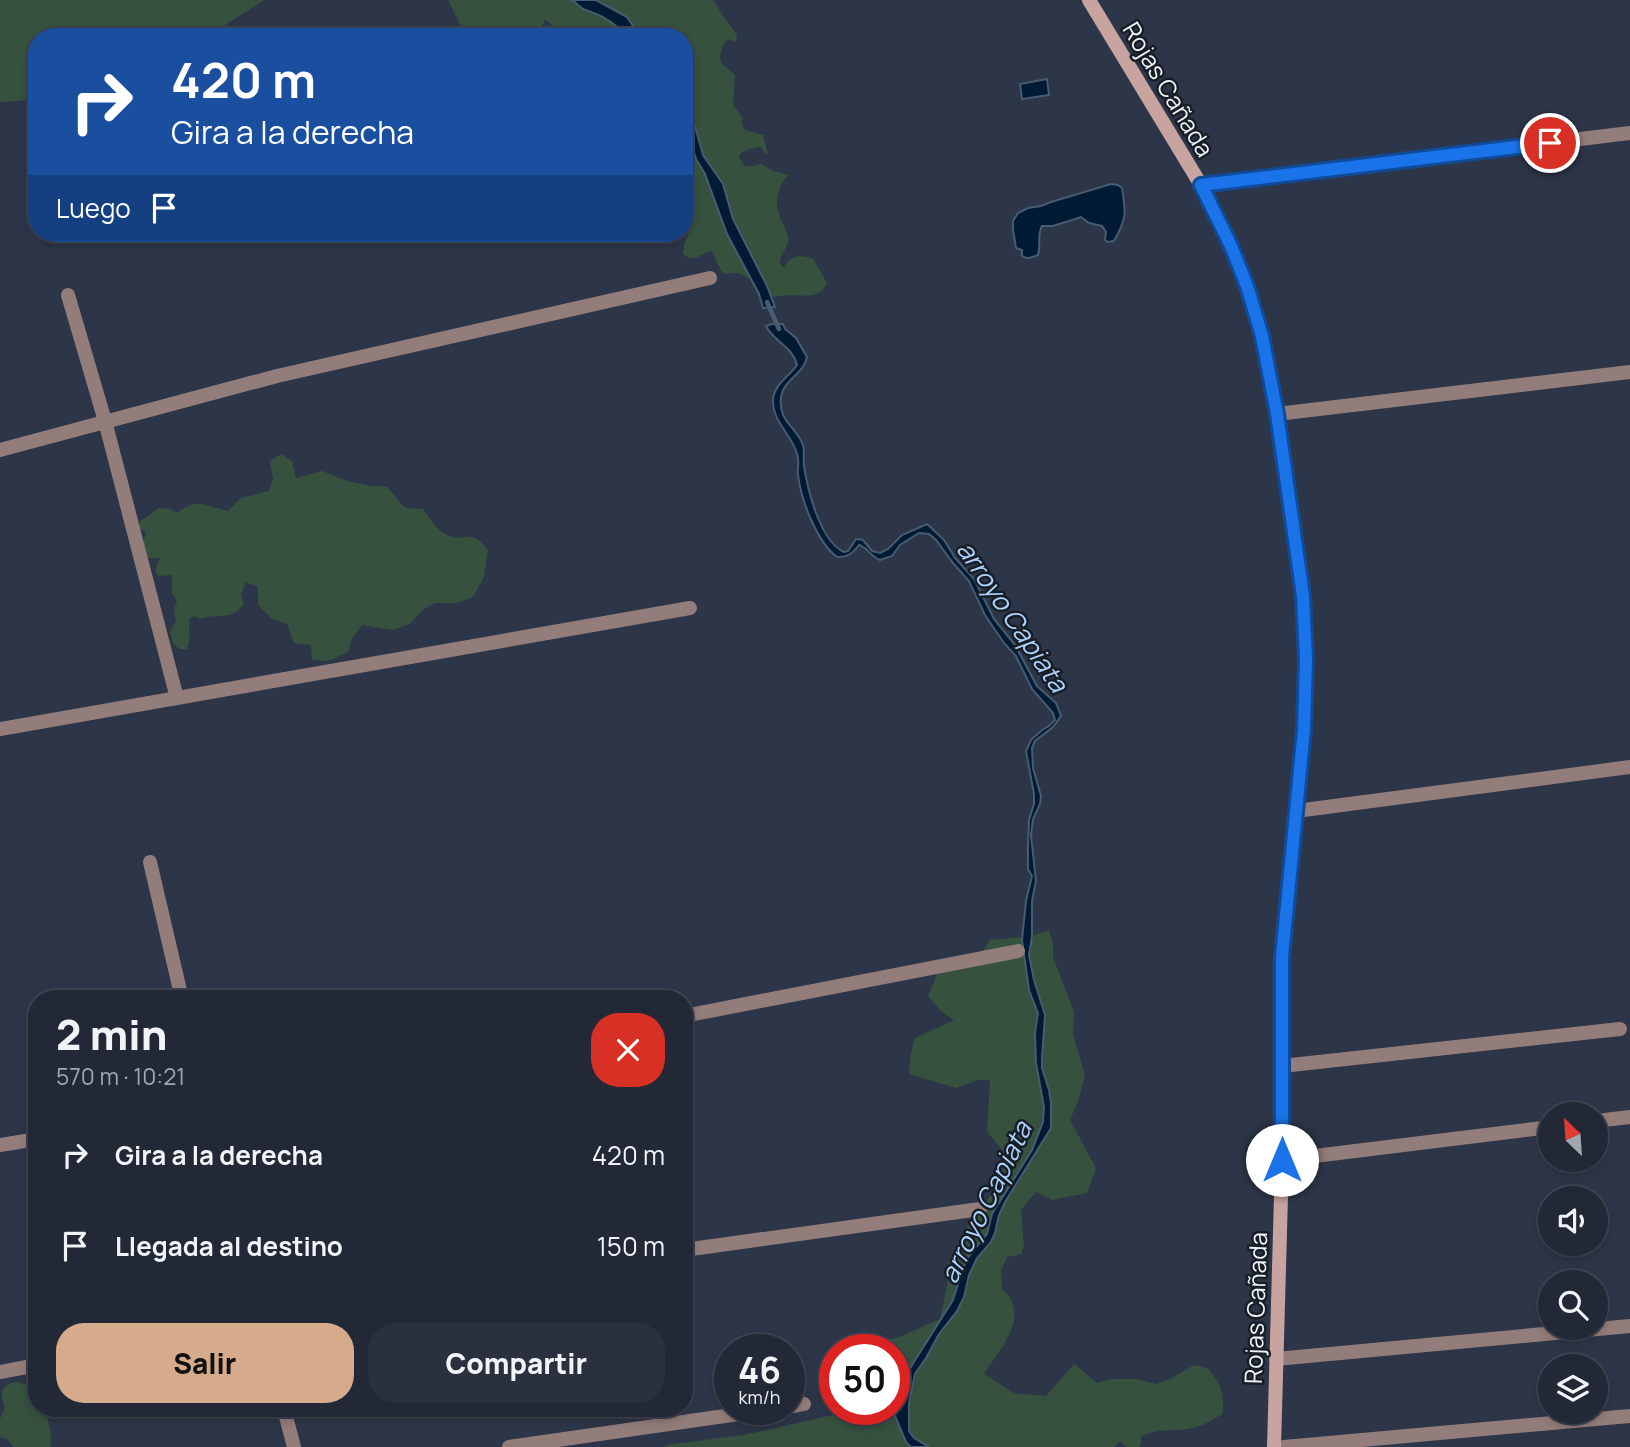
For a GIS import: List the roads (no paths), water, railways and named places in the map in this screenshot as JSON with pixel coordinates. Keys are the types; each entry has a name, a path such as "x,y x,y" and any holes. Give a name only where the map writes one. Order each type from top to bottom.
{"main road":[{"name":"Rojas Cañada","path":"1088,0 1201,185 1247,286 1262,336 1277,414 1303,608 1306,659 1304,729 1282,957 1282,1160 1274,1447"}],"street":[{"path":"1201,185 1630,133"},
{"path":"0,450 277,376 710,278"},
{"path":"68,295 105,421 177,698"},
{"path":"1277,414 1630,372"},
{"path":"0,729 690,608"},
{"path":"1296,811 1630,767"},
{"path":"150,862 179,990"},
{"path":"693,1014 1018,951"},
{"path":"1282,1066 1620,1029"},
{"path":"1608,1119 1630,1116"},
{"path":"1282,1160 1538,1128"},
{"path":"0,1145 28,1140"},
{"path":"693,1249 980,1209"},
{"path":"1276,1359 1630,1326"},
{"path":"0,1371 28,1366"},
{"path":"1284,1447 1630,1416"},
{"path":"286,1417 294,1447"},
{"path":"509,1447 714,1418"}],"water":[{"path":"572,0 596,0 627,17 636,28 619,28 601,16 583,9"},
{"path":"1047,79 1049,95 1022,99 1020,84"},
{"path":"693,100 694,123 703,155 723,184 733,219 775,307 763,308 759,294 727,234 705,174 693,149"},
{"path":"1111,184 1122,188 1125,210 1114,241 1105,240 1106,232 1102,226 1089,223 1081,217 1053,226 1042,226 1038,255 1024,257 1022,250 1016,248 1013,221 1018,213"},
{"path":"783,324 796,338 807,357 802,368 783,391 781,405 785,418 803,445 804,466 816,514 828,537 844,552 848,551 856,539 863,540 872,551 880,553 902,535 927,524 944,540 955,558 974,579 994,619 1015,645 1037,686 1056,703 1061,716 1053,727 1035,741 1032,748 1033,768 1041,796 1031,835 1036,881 1029,955 1045,1015 1042,1068 1051,1103 1051,1128 1005,1202 991,1242 977,1258 969,1275 964,1297 957,1311 939,1334 915,1374 910,1398 910,1369 953,1300 969,1256 987,1234 992,1214 1032,1150 1043,1122 1044,1107 1036,1063 1035,1033 1038,1013 1029,990 1022,940 1032,876 1028,869 1028,847 1029,820 1034,804 1026,751 1031,740 1055,720 1053,713 1032,689 1016,656 985,615 969,581 929,534 919,533 900,545 892,556 880,560 859,545 844,557 837,557 823,541 811,520 803,496 798,475 798,457 774,408 776,389 797,365 792,354 766,326"},
{"path":"899,1425 909,1425 909,1431 914,1438 929,1447 911,1447"}],"waterway":[{"name":"arroyo Capiata","path":"767,302 779,329"}]}
